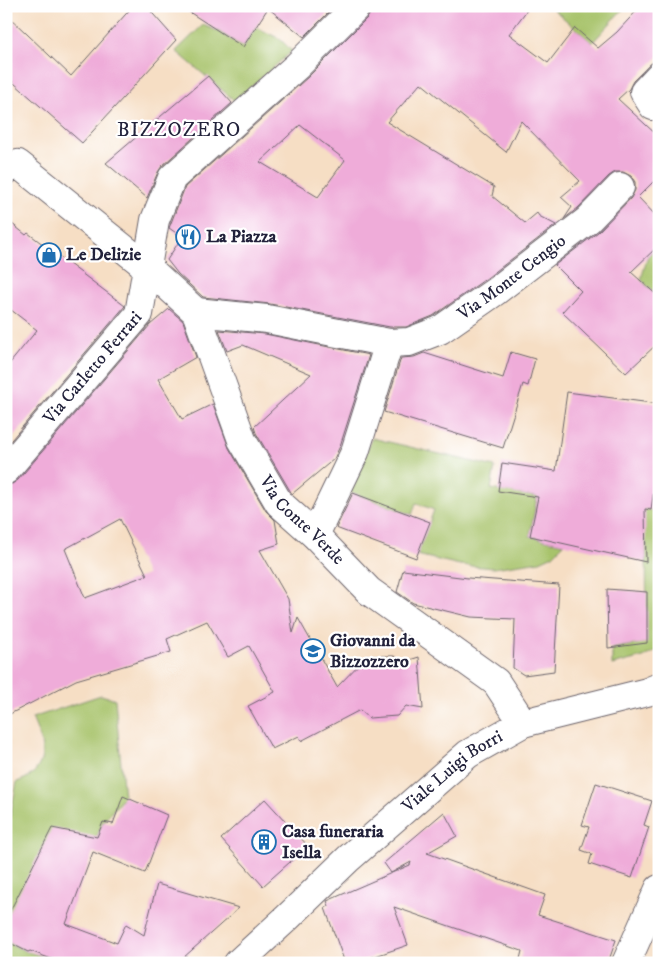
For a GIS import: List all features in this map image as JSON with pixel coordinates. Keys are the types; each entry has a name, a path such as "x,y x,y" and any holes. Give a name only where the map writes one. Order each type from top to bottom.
{"street":[{"name":"Via Carletto Ferrari","path":"6,470 139,314 155,220 172,178 297,66 357,6"},
{"path":"653,106 644,92 659,76"},
{"name":"Via Conte Verde","path":"6,170 18,164 148,268 196,312 242,440 279,503 315,535 369,591 496,682 523,723"},
{"name":"Via Monte Cengio","path":"196,312 267,319 389,342 408,342 440,330 496,291 588,220 620,187"},
{"path":"315,535 355,452 389,342"},
{"name":"Viale Luigi Borri","path":"238,963 288,918 348,859 468,754 523,723 647,692 659,686"},
{"path":"626,963 659,889"}],"green space":[{"path":"550,6 626,6 592,43"},
{"path":"203,25 220,32 243,47 256,27 280,39 292,51 235,101 176,51"},
{"path":"659,245 659,297 641,279 648,256"},
{"path":"372,438 495,467 491,489 537,497 530,536 564,544 553,555 540,561 494,568 460,565 417,555 434,510 416,503 412,515 350,492"},
{"path":"626,506 659,511 659,650 643,657 612,665 612,649 647,642 646,543"},
{"path":"101,695 115,699 124,797 103,822 97,837 6,919 6,822 9,821 17,782 32,774 41,761 42,754 42,747 32,718"},
{"path":"6,941 28,952 53,960 52,963 14,963 6,959"}],"building":[{"path":"133,6 146,6 176,40 82,143 6,76 6,14 71,76"},
{"path":"180,6 335,6 304,37 268,8 243,47"},
{"path":"372,6 530,6 509,34 548,63 575,28 598,48 617,32 641,6 659,6 659,56 633,81 629,89 618,99 659,137 659,176 638,197 659,219 659,245 631,272 659,297 659,342 626,373 562,312 581,291 555,265 598,232 631,198 635,190 635,182 631,176 623,172 615,172 564,219 572,207 561,197 580,181 521,121 506,152 421,83 387,122 494,187 492,196 525,223 537,213 556,225 487,278 433,316 406,327 390,327 270,304 203,297 178,274 167,260 182,237 169,228 185,187 308,77 368,17","holes":["300,125 345,160 318,197 260,162"]},
{"path":"208,76 232,103 162,166 147,198 106,163"},
{"path":"6,219 26,235 28,233 125,306 6,446 6,368 37,330 6,306"},
{"path":"169,309 183,321 196,357 158,379 182,419 213,404 229,448 266,511 275,520 279,544 260,550 288,599 293,633 298,618 337,687 367,656 394,656 403,662 419,657 423,709 406,706 397,716 369,718 360,710 301,741 299,736 272,749 248,706 275,692 249,646 228,657 207,621 167,639 171,652 76,680 6,716 6,485 18,480 150,325","holes":["120,519 147,575 85,598 65,549"]},
{"path":"219,330 265,334 369,355 340,446 334,459 292,494 254,427 311,374 243,345 227,351"},
{"path":"511,352 535,359 528,386 523,384 503,448 384,412 401,358 414,357 424,353 503,378"},
{"path":"567,392 659,404 659,455 651,510 645,509 646,562 530,536 538,497 498,491 502,463 556,471"},
{"path":"353,493 430,522 416,558 336,528"},
{"path":"403,570 468,578 559,585 554,671 524,675 513,668 515,619 471,617 413,603 397,592"},
{"path":"607,589 647,592 647,643 608,648"},
{"path":"596,783 652,801 644,825 649,827 632,878 589,864 592,854 581,850 589,827 582,825"},
{"path":"123,796 167,815 145,873 93,852 66,924 117,943 126,924 144,935 157,884 239,908 183,958 191,963 62,963 30,951 28,952 6,941 6,919 52,828 97,837 103,822 113,824"},
{"name":"Casa funeraria Isella","path":"265,799 308,846 263,886 221,839"},
{"path":"444,812 457,836 427,853 545,895 538,915 616,940 608,963 519,963 522,951 394,907 408,945 355,963 345,963 325,908 329,906 327,901 410,865 411,862 391,873 384,863"}],"place":[{"name":"La Piazza","path":"188,237"},
{"name":"Le Delizie","path":"49,255"},
{"name":"Giovanni da Bizzozzero","path":"313,651"},
{"name":"Casa funeraria Isella","path":"264,842"}],"district":[{"name":"BIZZOZERO","path":"179,130"}]}
